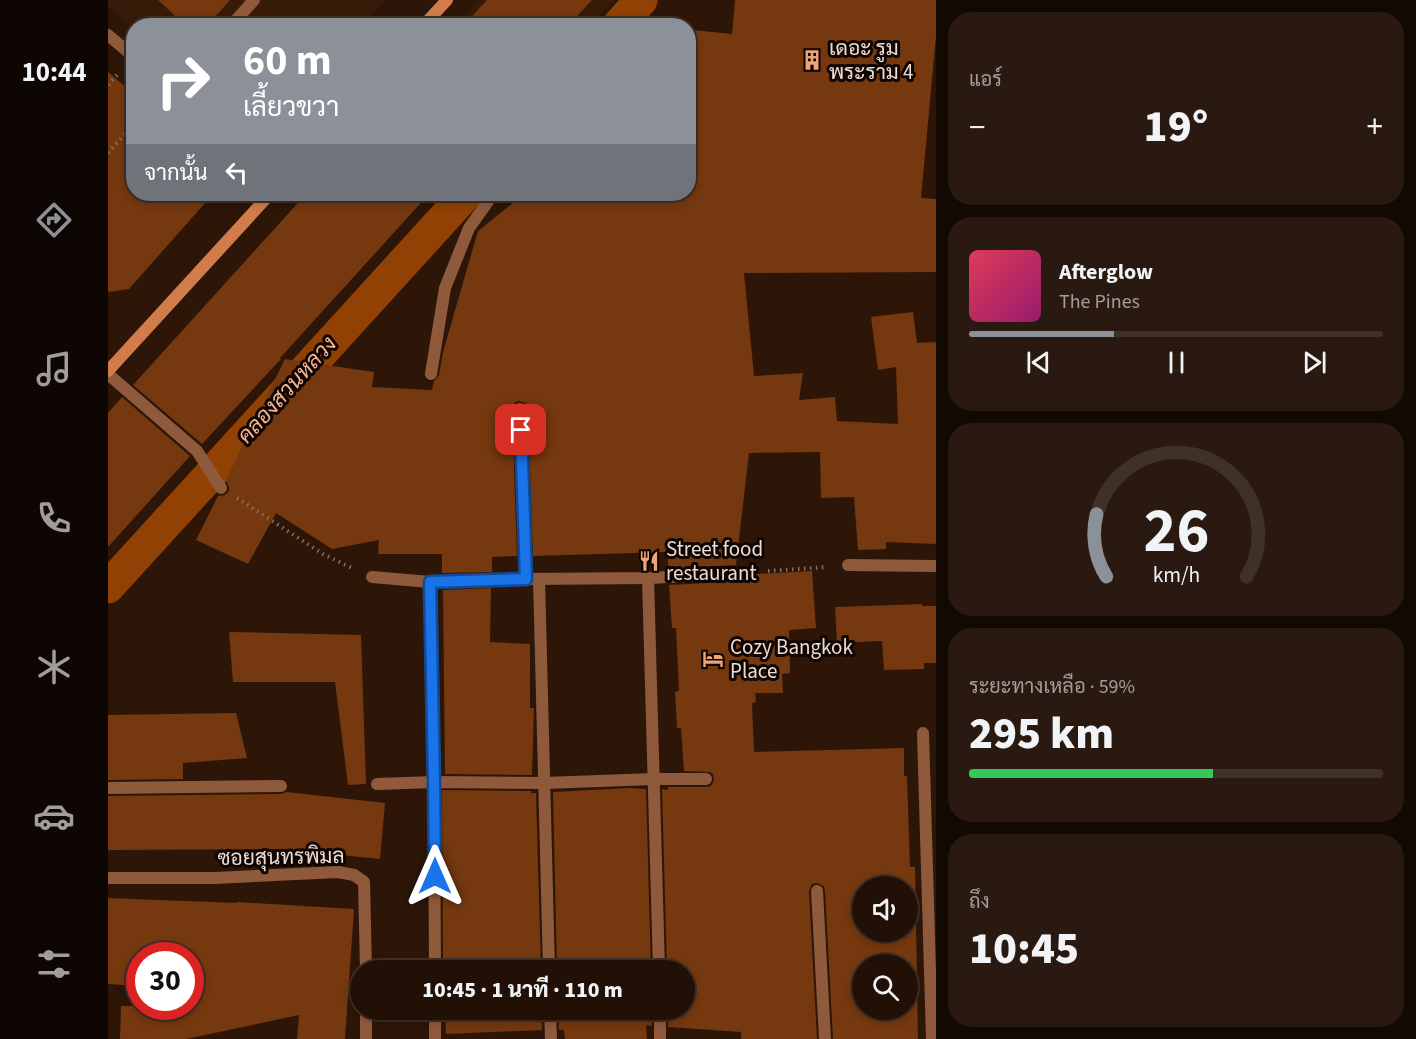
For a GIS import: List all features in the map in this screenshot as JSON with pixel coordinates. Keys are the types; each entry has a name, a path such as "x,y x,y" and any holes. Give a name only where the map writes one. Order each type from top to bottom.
{"main road":[{"path":"430,18 447,0"},
{"path":"108,372 264,201"}],"street":[{"path":"238,18 254,0"},
{"path":"108,35 126,50"},
{"path":"431,374 445,288 469,228 484,201"},
{"path":"108,372 197,451 222,488"},
{"path":"520,409 526,579"},
{"path":"848,565 936,566"},
{"path":"372,578 430,582 648,578 747,573"},
{"path":"648,578 659,960"},
{"path":"539,579 549,960"},
{"path":"430,582 435,960"},
{"path":"923,733 932,1039"},
{"path":"377,784 706,779"},
{"path":"108,788 281,786"},
{"name":"ซอยสุนทรพิมล","path":"108,878 215,878 338,872 354,875 364,882 366,960"},
{"path":"817,891 825,1039"},
{"path":"366,1020 366,1039"},
{"path":"435,1020 435,1039"},
{"path":"550,1020 551,1039"},
{"path":"660,1020 660,1039"}],"path":[{"path":"108,153 126,133"},
{"path":"222,488 323,554 372,578"},
{"path":"747,573 848,565"}],"shaded area":[{"path":"108,0 386,0 369,18 126,18 126,23 108,6"},
{"path":"479,0 614,0 597,18 463,18"}],"building":[{"path":"158,0 230,0 214,18 177,18"},
{"path":"487,0 592,0 575,18 470,18"},
{"path":"735,0 936,0 936,36 921,198 936,199 936,272 744,273 754,376 803,373 799,400 835,397 837,421 898,424 896,367 878,370 871,317 913,312 917,343 936,342 936,544 886,542 886,549 858,550 854,497 821,498 820,452 749,453 736,565 668,569 668,552 533,556 528,409 527,404 520,401 515,402 512,409 517,556 492,557 492,572 442,573 442,554 378,554 379,540 332,549 276,513 248,564 196,540 218,496 225,495 229,491 226,480 285,359 374,372 372,387 432,390 434,381 439,375 443,352 478,231 515,201 696,201 696,30 732,34"},
{"path":"108,72 126,87 126,201 207,201 129,289 108,292"},
{"path":"300,201 423,201 202,444 133,385"},
{"path":"122,397 190,456 108,547 108,413"},
{"path":"812,571 816,628 789,630 790,673 782,674 783,693 755,693 756,702 752,703 754,752 904,748 910,867 915,867 915,876 852,876 852,942 916,942 917,954 852,954 852,1020 918,1020 918,1039 833,1039 825,891 824,886 817,883 812,884 809,891 817,1039 741,1039 741,1032 668,1027 668,1020 695,1020 695,960 667,960 662,789 707,787 711,786 714,780 710,772 684,771 681,728 677,728 675,692 679,691 676,628 672,628 669,585 752,580 755,574"},
{"path":"491,588 490,642 530,644 530,708 534,708 532,775 445,774 443,590"},
{"path":"922,604 922,606 936,606 936,663 924,663 924,669 884,670 882,641 837,643 835,607"},
{"path":"229,632 361,635 366,784 348,785 335,682 233,682"},
{"path":"236,713 247,758 183,763 183,779 108,780 108,715"},
{"path":"646,789 651,960 557,960 553,792"},
{"path":"442,790 531,791 531,793 536,793 541,960 443,960"},
{"path":"286,792 385,803 380,859 282,849 108,850 108,796 281,794"},
{"path":"108,898 354,909 345,1039 297,1039 299,1015 186,1039 120,1039 121,1006 126,1006 126,1020 204,1020 204,942 126,942 126,985 108,984"},
{"path":"445,1020 542,1020 542,1030 446,1034"},
{"path":"558,1020 652,1020 652,1026 646,1025 647,1039 565,1039 564,1030 559,1030"}],"waterway":[{"name":"คลองสวนหลวง","path":"625,18 641,0"},
{"name":"คลองสวนหลวง","path":"108,587 460,201"}],"place":[{"name":"เดอะ รูม พระราม 4","path":"812,60"},
{"name":"Street food restaurant","path":"649,561"},
{"name":"Cozy Bangkok Place","path":"713,659"}],"route":[{"path":"435,876 430,582 526,579 521,430"}]}
